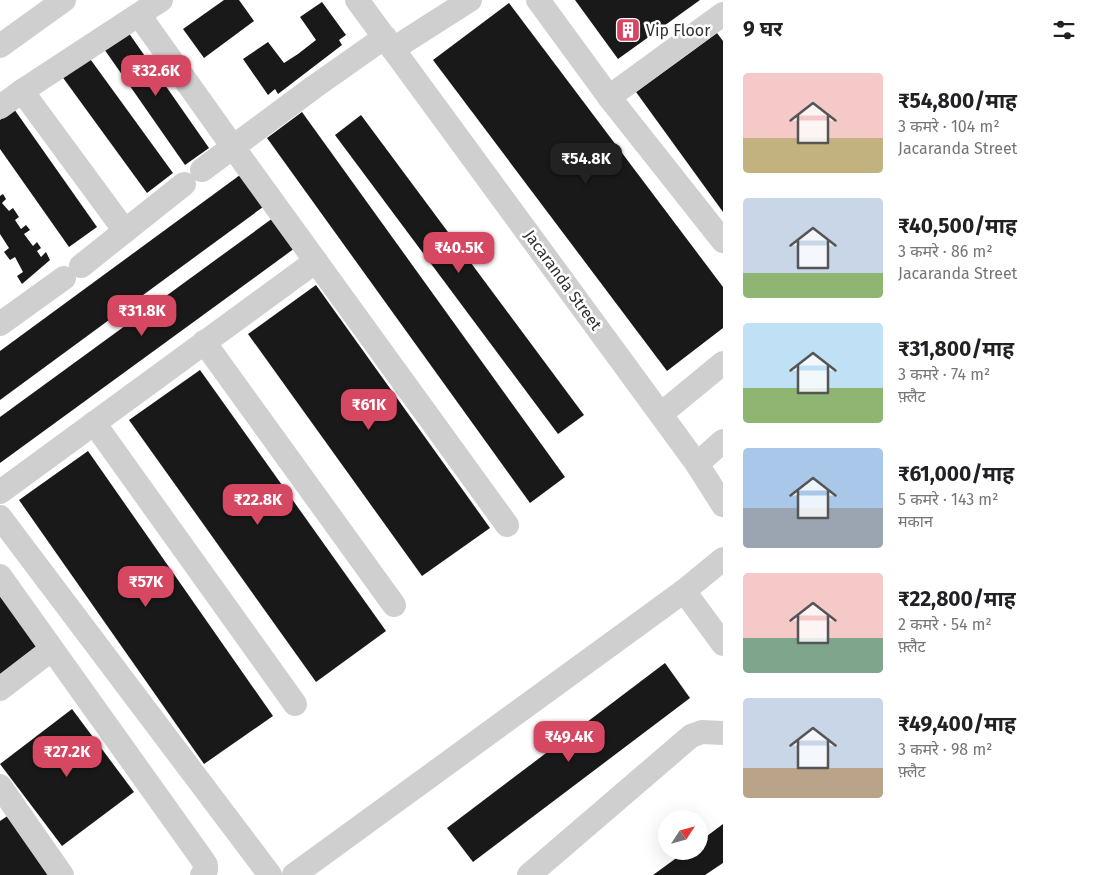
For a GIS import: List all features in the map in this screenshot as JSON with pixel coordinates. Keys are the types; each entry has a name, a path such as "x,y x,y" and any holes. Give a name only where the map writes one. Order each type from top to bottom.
{"street":[{"path":"0,46 64,0"},
{"path":"0,107 161,0"},
{"name":"Jacaranda Street","path":"357,0 661,414 723,504"},
{"path":"3,316 73,272 233,147 389,43 470,0"},
{"path":"538,0 609,97 723,241"},
{"path":"609,97 723,14"},
{"path":"139,15 507,525"},
{"path":"22,91 125,231"},
{"path":"0,492 316,261"},
{"path":"204,342 394,605"},
{"path":"661,414 723,363"},
{"path":"94,423 295,704"},
{"path":"697,464 723,441"},
{"path":"0,517 270,875"},
{"path":"294,875 684,591 723,559"},
{"path":"0,576 202,858 206,865 206,870 202,875"},
{"path":"684,591 723,644"},
{"path":"0,688 52,649"},
{"path":"529,875 691,736 702,732 723,733"},
{"path":"0,786 62,875"}],"building":[{"path":"224,0 239,0 254,21 204,58 183,29"},
{"name":"Vip Floor","path":"575,0 700,0 618,59"},
{"path":"322,2 346,35 339,40 342,45 278,94 275,89 268,95 243,59 268,42 284,63 298,54 316,40 300,17"},
{"path":"509,3 723,287 723,328 667,371 433,60"},
{"path":"126,29 209,148 185,165 102,46"},
{"path":"717,33 723,41 723,212 636,92"},
{"path":"88,56 173,173 147,193 61,75"},
{"path":"14,109 97,227 69,247 0,149 0,120"},
{"path":"302,112 565,477 530,503 267,138"},
{"path":"361,115 584,415 558,434 335,135"},
{"path":"240,175 263,207 0,400 0,351"},
{"path":"3,194 6,199 2,203 9,211 13,208 19,217 15,220 21,229 26,225 30,230 24,234 33,246 37,242 41,248 37,251 41,257 46,252 50,260 22,284 17,276 23,272 15,257 10,260 4,252 9,248 0,234 0,196"},
{"path":"273,218 295,248 0,463 0,417"},
{"path":"316,285 490,528 422,576 248,334"},
{"path":"200,370 386,631 316,682 129,420"},
{"path":"88,451 273,716 204,764 19,500"},
{"path":"0,592 41,646 0,677"},
{"path":"665,663 690,698 473,862 447,828"},
{"path":"72,709 134,792 62,846 0,764"},
{"path":"15,811 61,875 0,875 0,821"},
{"path":"723,824 723,863 705,875 653,875 674,860 708,860 708,835"}],"place":[{"name":"Vip Floor","path":"628,30"}]}
